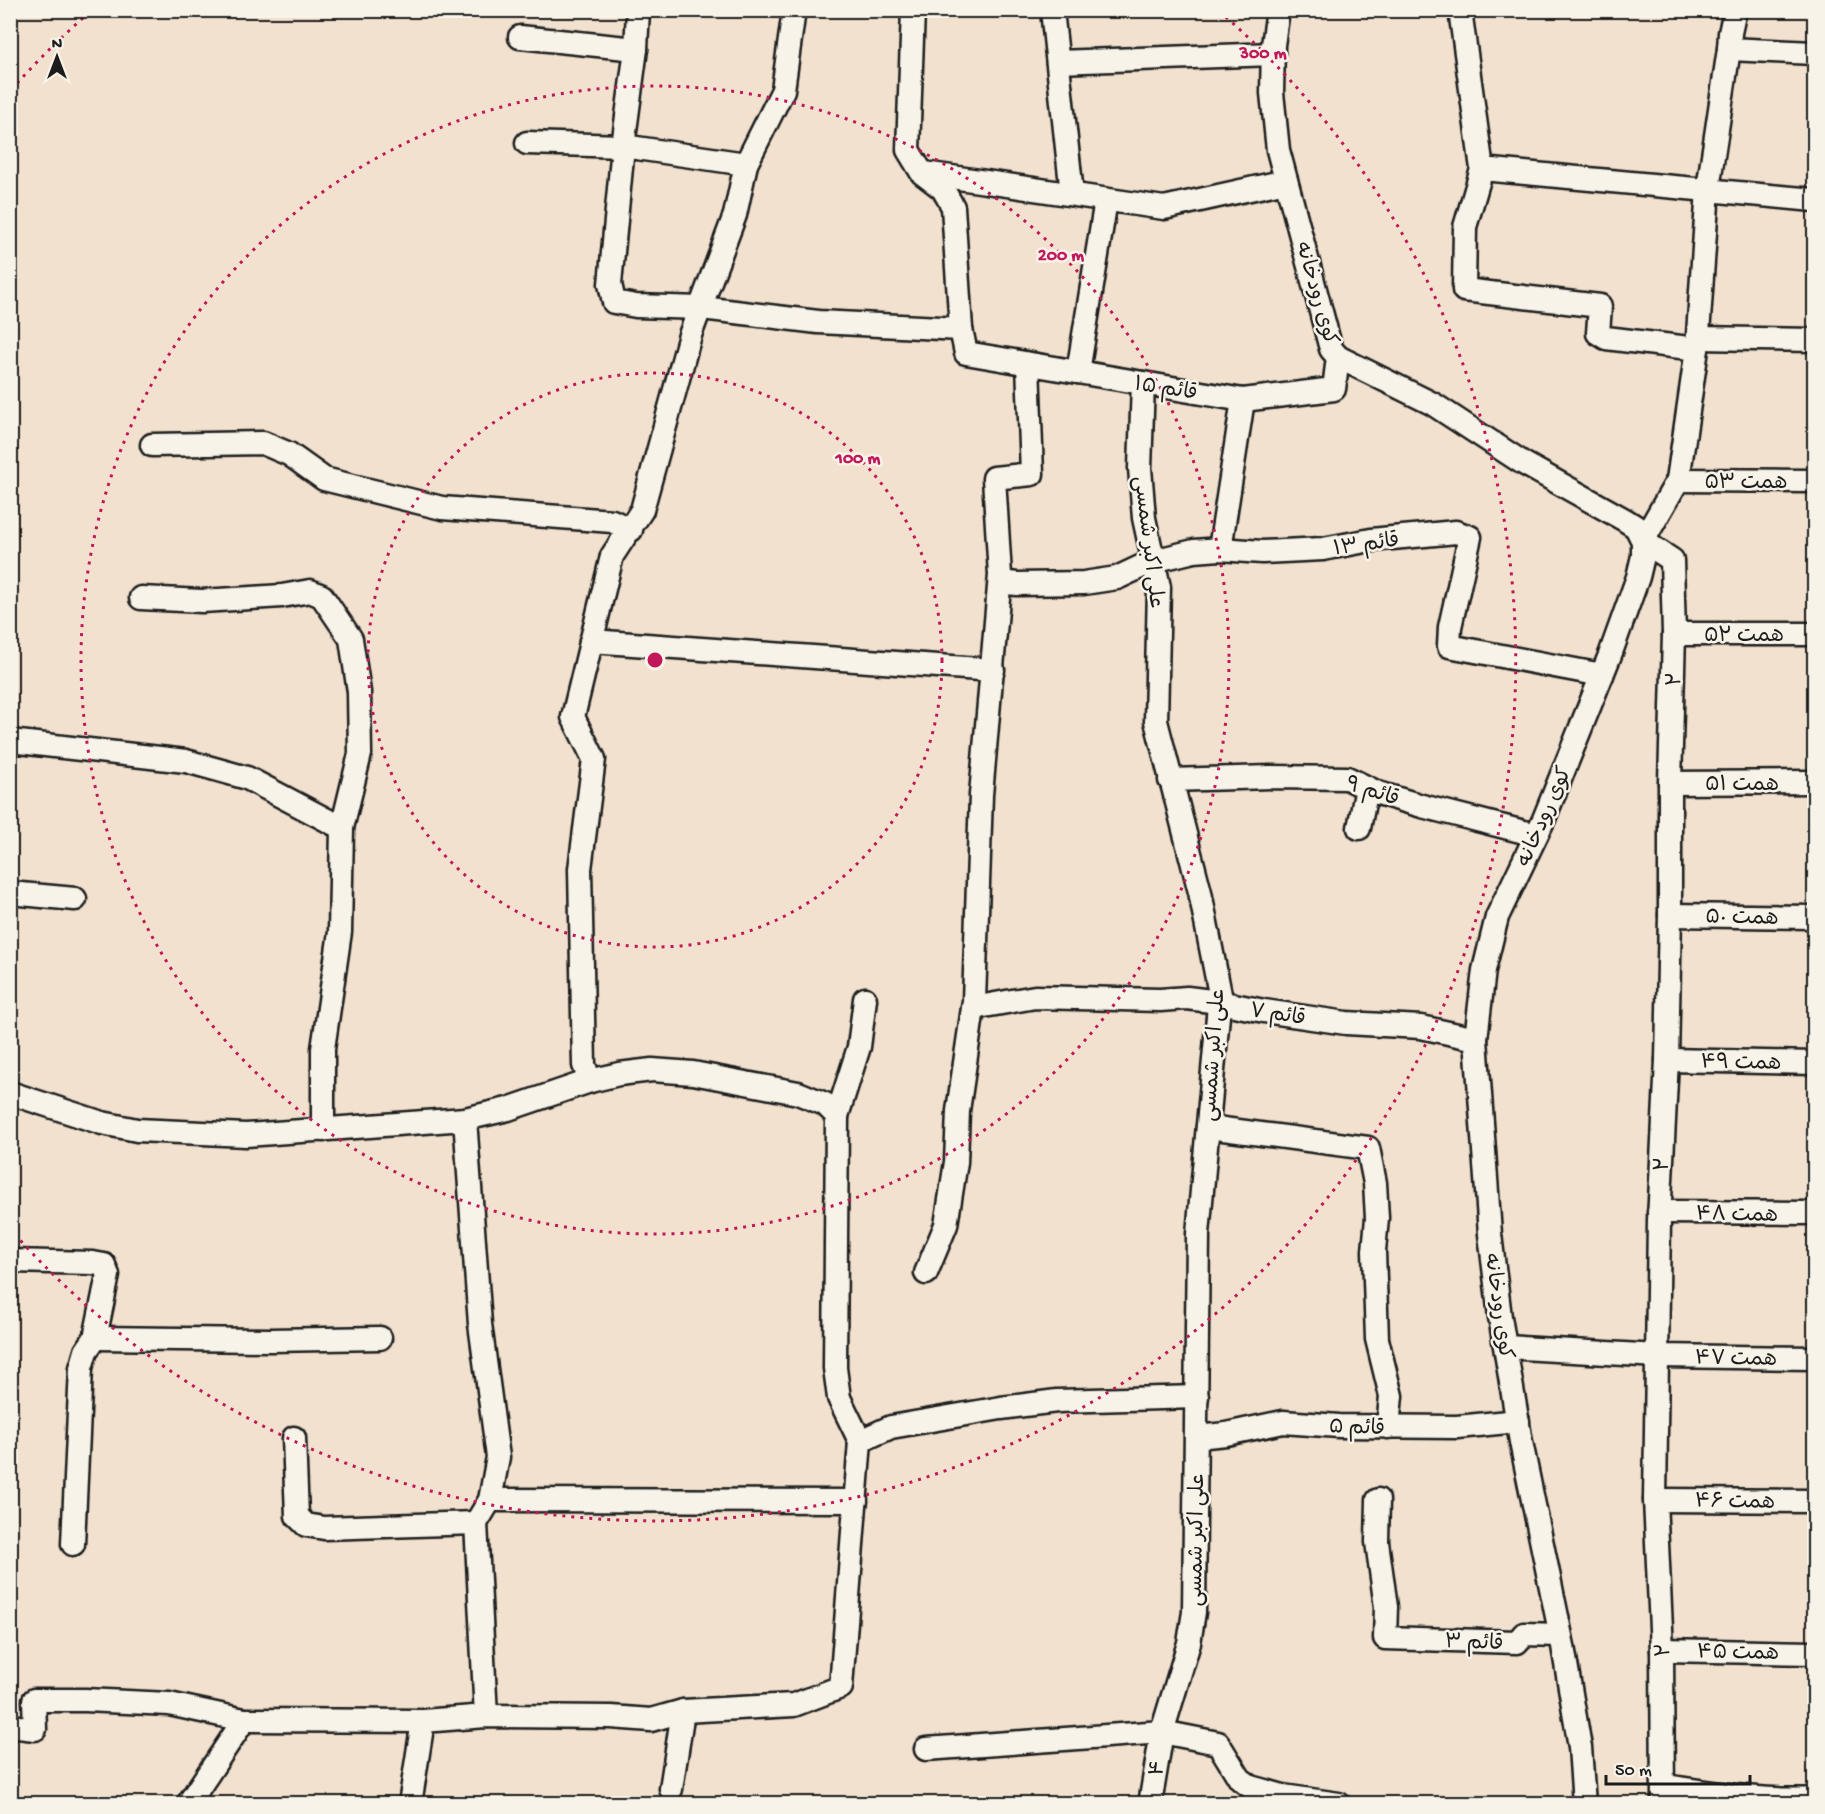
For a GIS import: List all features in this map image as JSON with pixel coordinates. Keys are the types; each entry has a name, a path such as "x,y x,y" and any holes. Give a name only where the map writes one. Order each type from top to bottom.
{"street":[{"path":"638,10 636,49 623,146 610,284 614,302 636,306 702,308 818,322 962,329 953,207 943,189 922,173 908,150 913,10"},
{"path":"590,1081 584,1065 580,869 594,759 573,717 612,556 642,510 690,335 735,215 746,164 783,90 794,10"},
{"path":"1052,10 1072,194"},
{"name":"کوی رودخانه","path":"1278,10 1273,54 1272,93 1278,150 1331,349 1338,357 1432,404 1523,463 1625,520 1635,527 1643,541 1638,577 1602,675 1536,835 1497,917 1484,970 1476,1039 1490,1234 1518,1420 1580,1748 1584,1803"},
{"path":"1460,10 1482,169 1465,227 1464,290 1600,306 1598,333 1606,338 1697,344 1815,340"},
{"path":"1643,541 1678,480 1697,344 1708,189 1735,10"},
{"path":"520,37 636,49"},
{"path":"1729,49 1815,53"},
{"path":"1058,62 1273,54"},
{"path":"527,143 623,146 746,164"},
{"path":"1482,169 1815,200"},
{"path":"922,173 1164,208 1286,181"},
{"path":"1078,372 1106,200"},
{"name":"قائم ۱۵","path":"962,329 966,354 1243,400 1334,389 1338,357"},
{"path":"926,1273 946,1225 956,1162 958,1111 973,1008 981,795 1000,582 994,477 1032,474 1028,364"},
{"name":"علی اکبر شمسی","path":"1143,383 1140,468 1144,518 1159,587 1156,722 1200,892 1220,994 1198,1234 1194,1612 1189,1643 1162,1732"},
{"path":"1220,549 1243,400"},
{"path":"152,445 263,443 289,454 324,479 442,508 612,521 631,530"},
{"name":"همت ۵۳","path":"1678,480 1815,481"},
{"name":"قائم ۱۳","path":"1000,582 1084,584 1117,578 1153,561 1194,551 1220,549 1262,552 1323,549 1371,540 1456,532 1470,537 1450,627 1449,646 1602,675"},
{"name":"۲","path":"1643,541 1672,560 1674,634 1667,1060 1659,1212 1655,1500 1662,1650 1663,1795"},
{"path":"141,598 202,601 282,596 310,591 322,596 351,639 359,692 360,754 342,828 340,932 323,1049 323,1130"},
{"name":"همت ۵۲","path":"1674,634 1815,634"},
{"path":"591,641 993,670"},
{"path":"10,741 186,761 248,778 342,828"},
{"name":"قائم ۹","path":"1170,780 1271,777 1347,778 1367,788 1422,806 1536,835"},
{"name":"همت ۵۱","path":"1670,783 1815,782"},
{"path":"1359,828 1367,788"},
{"path":"10,893 75,899"},
{"name":"همت ۵۰","path":"1670,915 1815,917"},
{"name":"قائم ۷","path":"973,1008 1035,997 1187,999 1219,1002 1346,1023 1421,1027 1476,1039"},
{"path":"10,1726 35,1729 34,1700 169,1704 244,1720 423,1721 486,1716 611,1717 651,1720 683,1711 794,1706 842,1687 860,1441 838,1398 835,1368 837,1116 859,1047 865,999"},
{"name":"همت ۴۹","path":"1667,1060 1815,1063"},
{"path":"10,1093 102,1124 137,1130 246,1135 465,1119 508,1109 590,1081 619,1074 652,1070 693,1073 798,1093 825,1104 837,1116"},
{"path":"465,1119 480,1324 498,1457 490,1500 476,1523 486,1716"},
{"path":"1208,1127 1368,1148 1375,1183 1377,1218 1374,1251 1377,1339 1391,1396 1388,1427"},
{"name":"همت ۴۸","path":"1659,1212 1815,1214"},
{"path":"10,1261 104,1265 108,1275 95,1338 86,1351 81,1368 73,1544"},
{"path":"95,1338 272,1340 380,1338"},
{"name":"همت ۴۷","path":"1506,1347 1658,1356 1815,1358"},
{"path":"860,1441 891,1427 1057,1401 1197,1397"},
{"name":"قائم ۵","path":"1197,1437 1226,1434 1283,1422 1339,1426 1457,1427 1518,1420"},
{"path":"294,1438 297,1516 306,1525 324,1528 476,1523"},
{"path":"490,1500 856,1501"},
{"name":"قائم ۳","path":"1378,1500 1377,1542 1386,1607 1385,1638 1517,1642 1524,1634 1560,1635"},
{"name":"همت ۴۶","path":"1655,1500 1815,1501"},
{"name":"همت ۴۵","path":"1662,1650 1815,1653"},
{"path":"671,1789 683,1711"},
{"path":"188,1803 244,1720"},
{"path":"410,1803 423,1721"},
{"path":"926,1749 1162,1732 1218,1743 1240,1779 1251,1787 1283,1796 1338,1803"},
{"name":"۴","path":"1150,1803 1162,1732"},
{"path":"1663,1795 1815,1799"}]}
